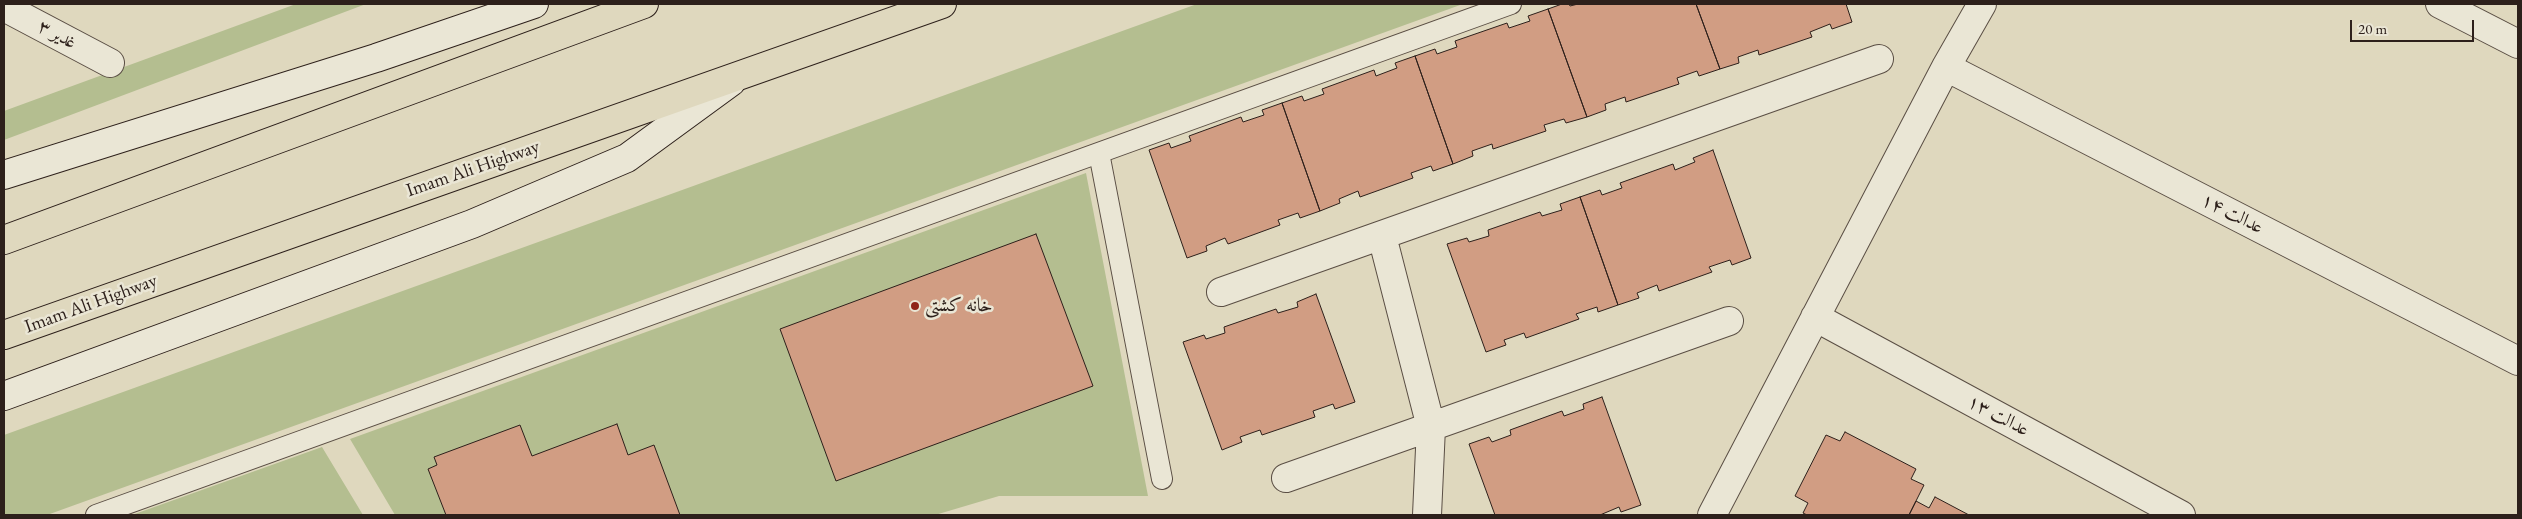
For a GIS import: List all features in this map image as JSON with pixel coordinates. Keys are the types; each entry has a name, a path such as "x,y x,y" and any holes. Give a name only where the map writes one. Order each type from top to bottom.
{"highway":[{"path":"4,240 644,4"},
{"name":"Imam Ali Highway","path":"4,335 942,4"}],"street":[{"path":"4,175 376,58 531,4"},
{"path":"1712,515 1946,67 1982,4"},
{"path":"2440,4 2518,44"},
{"name":"غدیر ۳","path":"4,7 110,63"},
{"path":"1222,292 1879,59"},
{"name":"عدالت ۱۴","path":"1946,67 2518,361"},
{"path":"4,396 472,224 627,158 737,77"},
{"path":"1382,236 1431,427 1427,515"},
{"name":"عدالت ۱۳","path":"1814,317 2181,515"},
{"path":"1286,478 1729,321"}],"lane":[{"path":"96,515 1512,4"},
{"path":"1099,153 1162,479"}],"green space":[{"path":"296,4 366,4 4,140 4,111"},
{"path":"1197,4 1463,4 47,515 4,515 4,435"},
{"name":"خانه کشتی","path":"1086,173 1148,496 999,496 935,515 395,515 350,439"},
{"path":"322,447 363,515 132,515"}],"building":[{"path":"1562,4 1569,4 1570,6 1578,4 1696,4 1720,69 1699,76 1697,71 1677,78 1679,84 1626,102 1625,97 1605,104 1606,110 1587,117 1548,9"},
{"path":"1696,4 1846,4 1852,22 1832,29 1830,24 1810,32 1812,37 1759,55 1758,50 1738,57 1739,63 1720,69"},
{"path":"1548,9 1587,117 1566,123 1564,119 1544,125 1546,131 1493,149 1492,144 1472,151 1473,156 1453,164 1415,56 1435,49 1437,54 1457,47 1455,41 1507,23 1509,28 1530,21 1528,16"},
{"path":"1415,56 1453,164 1433,171 1431,166 1411,173 1413,178 1360,197 1358,191 1339,199 1340,203 1320,211 1282,103 1302,96 1304,101 1324,94 1322,89 1374,70 1376,76 1397,68 1395,63"},
{"path":"1282,103 1320,211 1300,218 1298,213 1278,220 1280,225 1228,244 1225,238 1206,246 1207,251 1187,258 1149,150 1169,143 1171,148 1191,141 1189,136 1241,117 1243,122 1264,115 1262,110"},
{"path":"1713,150 1751,258 1732,265 1730,260 1709,267 1712,272 1659,291 1657,285 1637,293 1639,298 1618,305 1580,197 1600,190 1602,195 1622,188 1620,183 1673,164 1675,170 1695,162 1693,158"},
{"path":"1580,197 1618,305 1598,312 1597,307 1576,314 1579,319 1526,338 1524,333 1504,340 1506,345 1486,352 1447,244 1467,238 1469,242 1489,236 1488,230 1540,212 1542,216 1562,210 1560,204"},
{"path":"1036,234 1093,386 836,481 780,329"},
{"path":"1316,294 1355,402 1335,409 1333,404 1313,411 1315,417 1262,435 1260,430 1240,437 1242,442 1222,450 1183,342 1204,335 1206,339 1225,333 1224,327 1276,309 1278,313 1298,307 1297,302"},
{"path":"1602,397 1641,505 1621,512 1619,507 1600,515 1495,515 1469,444 1489,437 1492,442 1511,435 1510,430 1562,411 1564,416 1584,409 1583,404"},
{"path":"617,424 628,455 654,445 680,515 446,515 428,469 437,465 434,457 520,425 532,456"},
{"path":"1845,432 1916,469 1911,479 1924,485 1909,515 1807,515 1803,513 1808,503 1795,496 1826,435 1840,441"},
{"path":"1935,497 1969,515 1909,515 1916,501 1929,508"}],"place":[{"name":"خانه کشتی","path":"915,306"}]}
